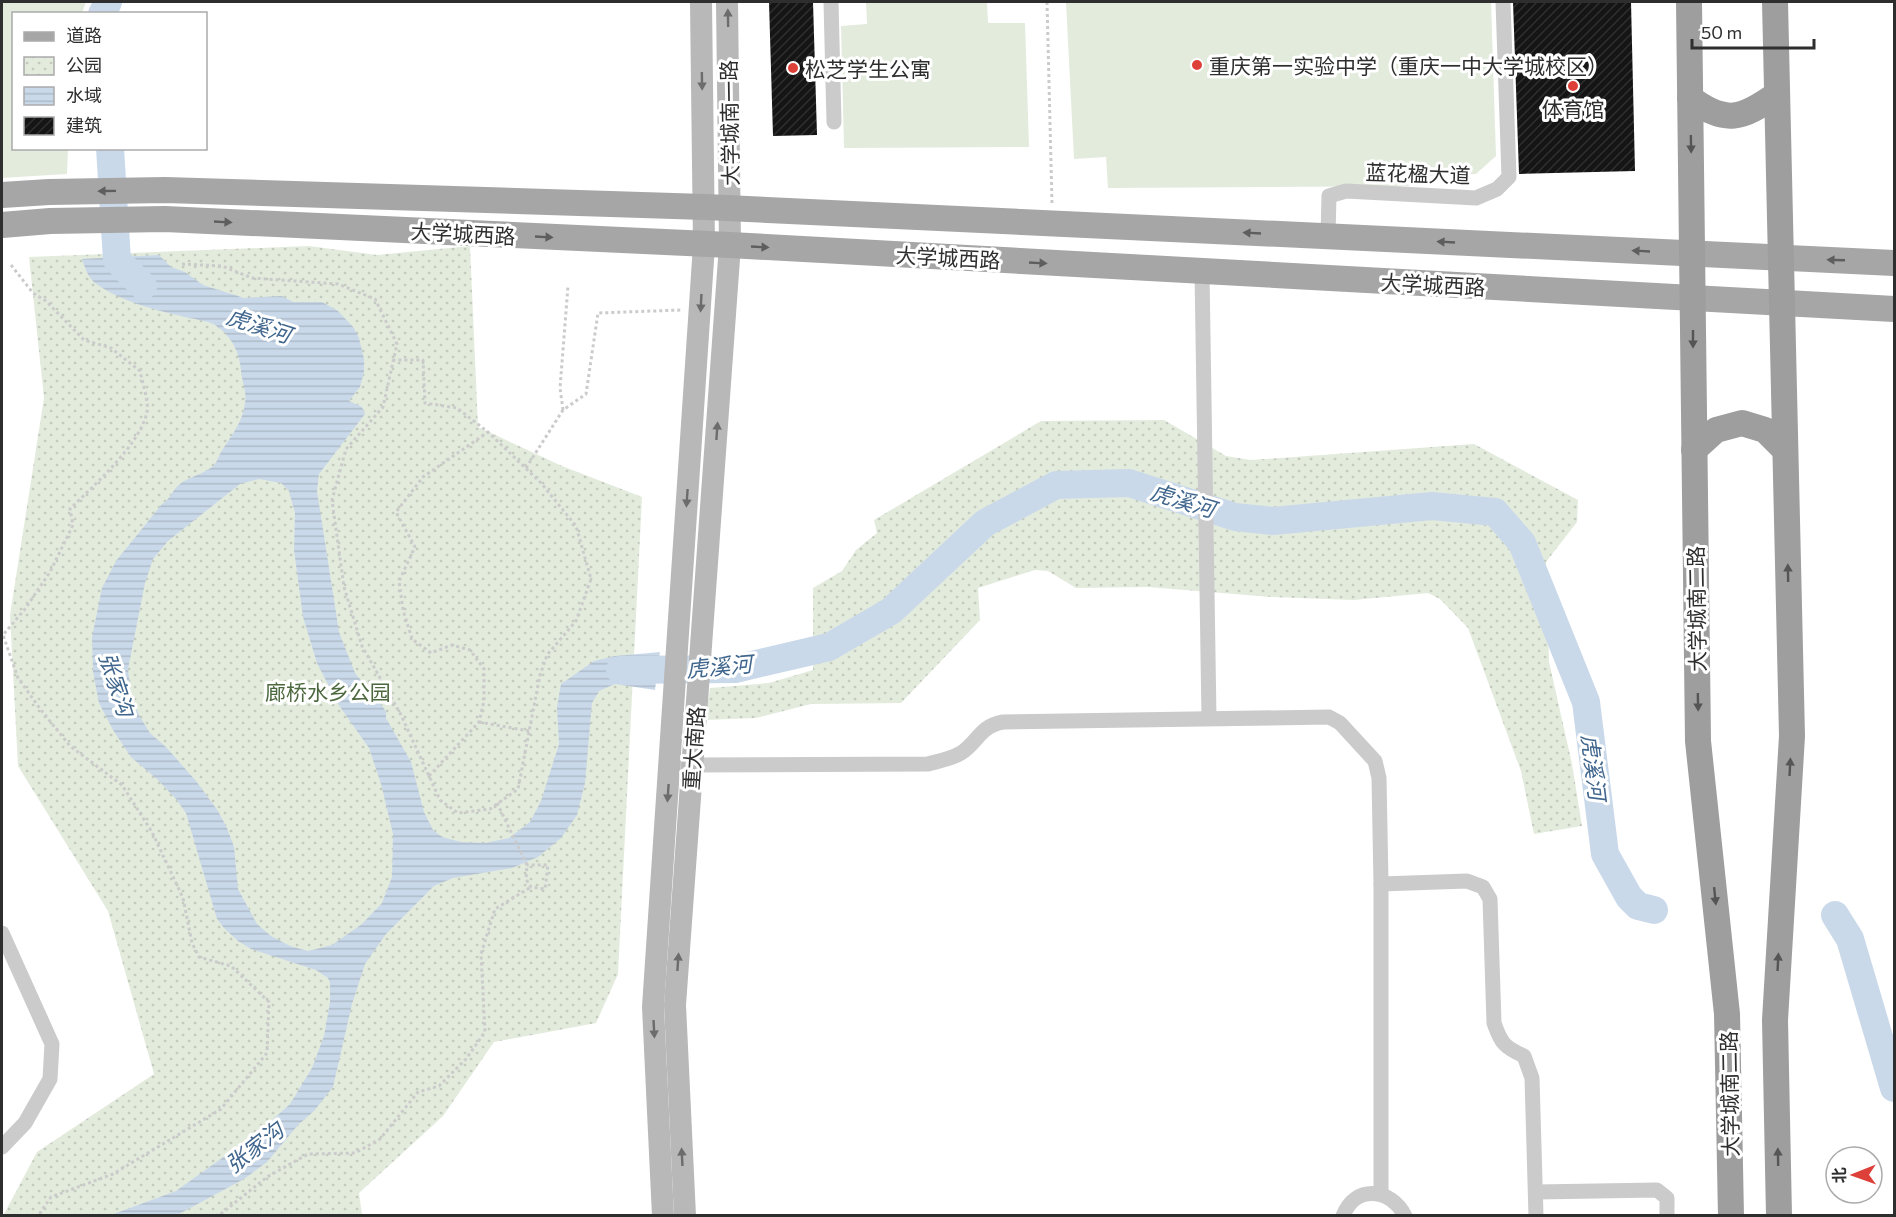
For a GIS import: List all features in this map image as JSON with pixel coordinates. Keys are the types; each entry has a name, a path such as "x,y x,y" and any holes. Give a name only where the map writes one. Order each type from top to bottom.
{"highway":[{"name":"大学城南二路","path":"1689,2 1698,741 1727,1014 1731,1215"},
{"path":"1775,2 1792,735 1775,1020 1779,1215"},
{"path":"1690,98 1707,111 1732,117 1755,110 1777,94"},
{"path":"1694,450 1716,430 1742,423 1765,430 1785,450"}],"main road":[{"name":"大学城南一路","path":"701,2 704,245"},
{"name":"大学城南一路","path":"728,2 730,245"},
{"name":"大学城西路","path":"2,195 165,190 705,207 1894,262"},
{"name":"大学城西路","path":"2,225 165,219 730,245 1894,309"},
{"name":"重大南路","path":"685,1215 675,1005 681,765 673,713 704,245"},
{"name":"重大南路","path":"663,1215 653,1007 681,765 696,713 730,245"}],"street":[{"path":"831,2 834,122"},
{"name":"蓝花楹大道","path":"1328,236 1329,196 1346,191 1476,198 1497,189 1509,177 1503,2"},
{"path":"1202,272 1209,718"},
{"path":"681,765 928,764 949,759 963,752 979,734 992,724 1329,717 1340,723 1375,761 1379,777 1382,884 1382,1194"},
{"path":"1382,884 1467,880 1483,887 1490,899 1494,1023 1501,1042 1524,1056 1533,1078 1536,1215"},
{"path":"2,938 52,1044 50,1079 25,1123 2,1147"},
{"path":"1536,1192 1657,1190 1667,1198 1667,1215"},
{"path":"1343,1215 1352,1202 1360,1196 1371,1193 1392,1198 1401,1206 1406,1215"}],"path":[{"path":"1047,2 1052,223"},
{"path":"182,264 222,266 252,278 338,284 375,300 397,344 383,406 346,449 332,500 344,587 362,646 401,715 440,801 458,813 490,809 518,789 540,675 548,655 576,621 591,579 576,526 541,483 488,432 457,408 425,404 423,360 394,360"},
{"path":"11,265 33,293 46,302 84,340 111,348 140,371 147,410 138,434 108,472 70,509 73,525 50,572 25,609 3,635 9,654 18,678 70,746 122,785 152,832 183,898 192,944 199,957 231,966 269,1002 267,1053 221,1109 113,1174 51,1197 38,1215"},
{"path":"563,410 560,388 568,286"},
{"path":"526,468 563,410 586,394 598,313 701,310"},
{"path":"429,776 479,722 484,700 484,669 470,650 452,645 431,653 412,639 403,610 399,581 416,547 396,512 423,477 488,432"},
{"path":"479,722 529,731"},
{"path":"497,803 528,865 526,879 531,887"},
{"path":"215,1215 222,1213 267,1177 308,1154 355,1153 380,1139 418,1092 439,1086 466,1059 486,1032 481,954 495,909 531,887 545,889 548,865 528,865"}],"green space":[{"path":"2,2 86,2 82,12 12,12 12,150 68,150 67,174 2,178"},
{"path":"866,2 987,2 988,23 1025,23 1029,147 844,148 841,26 867,24"},
{"path":"1066,2 1491,2 1496,156 1476,174 1422,176 1421,186 1108,188 1106,157 1074,159"},
{"name":"廊桥水乡公园","path":"309,246 377,255 470,246 478,427 562,466 642,497 618,974 596,1023 494,1042 443,1116 359,1193 362,1215 3,1216 37,1152 154,1074 108,911 18,766 10,615 44,398 29,257"},
{"path":"1164,420 1226,456 1251,460 1474,444 1578,500 1577,522 1546,562 1549,662 1572,764 1582,826 1534,834 1521,771 1468,628 1440,599 1428,593 1354,600 1271,597 1148,587 1076,588 1048,571 1035,570 978,588 980,620 901,703 811,704 756,718 705,720 710,688 769,683 813,670 813,588 842,571 856,550 877,533 874,520 1041,421"}],"water":[{"name":"张家沟","path":"159,255 171,267 185,272 203,285 243,298 282,296 293,302 322,302 338,311 354,328 364,359 364,372 360,387 349,401 362,407 365,414 319,474 317,491 339,632 355,673 386,712 386,718 411,762 424,812 433,830 442,837 461,842 485,843 509,838 530,822 541,801 559,744 557,707 561,684 594,661 615,656 660,652 655,690 615,684 599,691 592,703 585,783 577,815 561,838 538,857 512,868 453,878 434,886 386,934 365,964 352,1004 333,1087 267,1162 244,1179 179,1214 111,1215 176,1191 260,1131 290,1104 312,1068 324,1036 330,1002 330,983 328,978 316,970 251,949 224,928 217,919 186,813 157,779 131,757 99,703 93,672 92,637 102,588 116,561 177,486 215,464 239,423 244,410 245,395 237,353 224,332 207,322 150,308 115,295 93,281 82,259","holes":["259,479 281,483 289,491 295,513 294,550 303,617 317,663 338,704 369,748 381,784 393,834 392,877 382,903 362,924 332,945 308,951 290,946 271,936 257,924 238,889 234,847 227,828 218,811 196,781 167,748 150,733 139,715 131,694 128,669 145,583 153,559 168,541 240,484"]}],"building":[{"name":"松芝学生公寓","path":"769,2 813,2 817,135 773,136"},
{"name":"体育馆","path":"1513,2 1631,2 1635,171 1519,174"}],"waterway":[{"name":"虎溪河","path":"103,12 108,2"},
{"name":"虎溪河","path":"110,150 117,260 143,286"},
{"name":"虎溪河","path":"620,670 735,669 829,647 891,611 985,523 1056,485 1129,483 1235,517 1273,521 1432,506 1495,512 1522,543 1586,702 1605,854 1629,897 1638,906 1654,910"},
{"name":"虎溪河","path":"1835,915 1850,939 1894,1088"}],"place":[{"name":"重庆第一实验中学（重庆一中大学城校区）","path":"1197,65"},
{"name":"松芝学生公寓","path":"793,68"},
{"name":"体育馆","path":"1573,86"}]}
